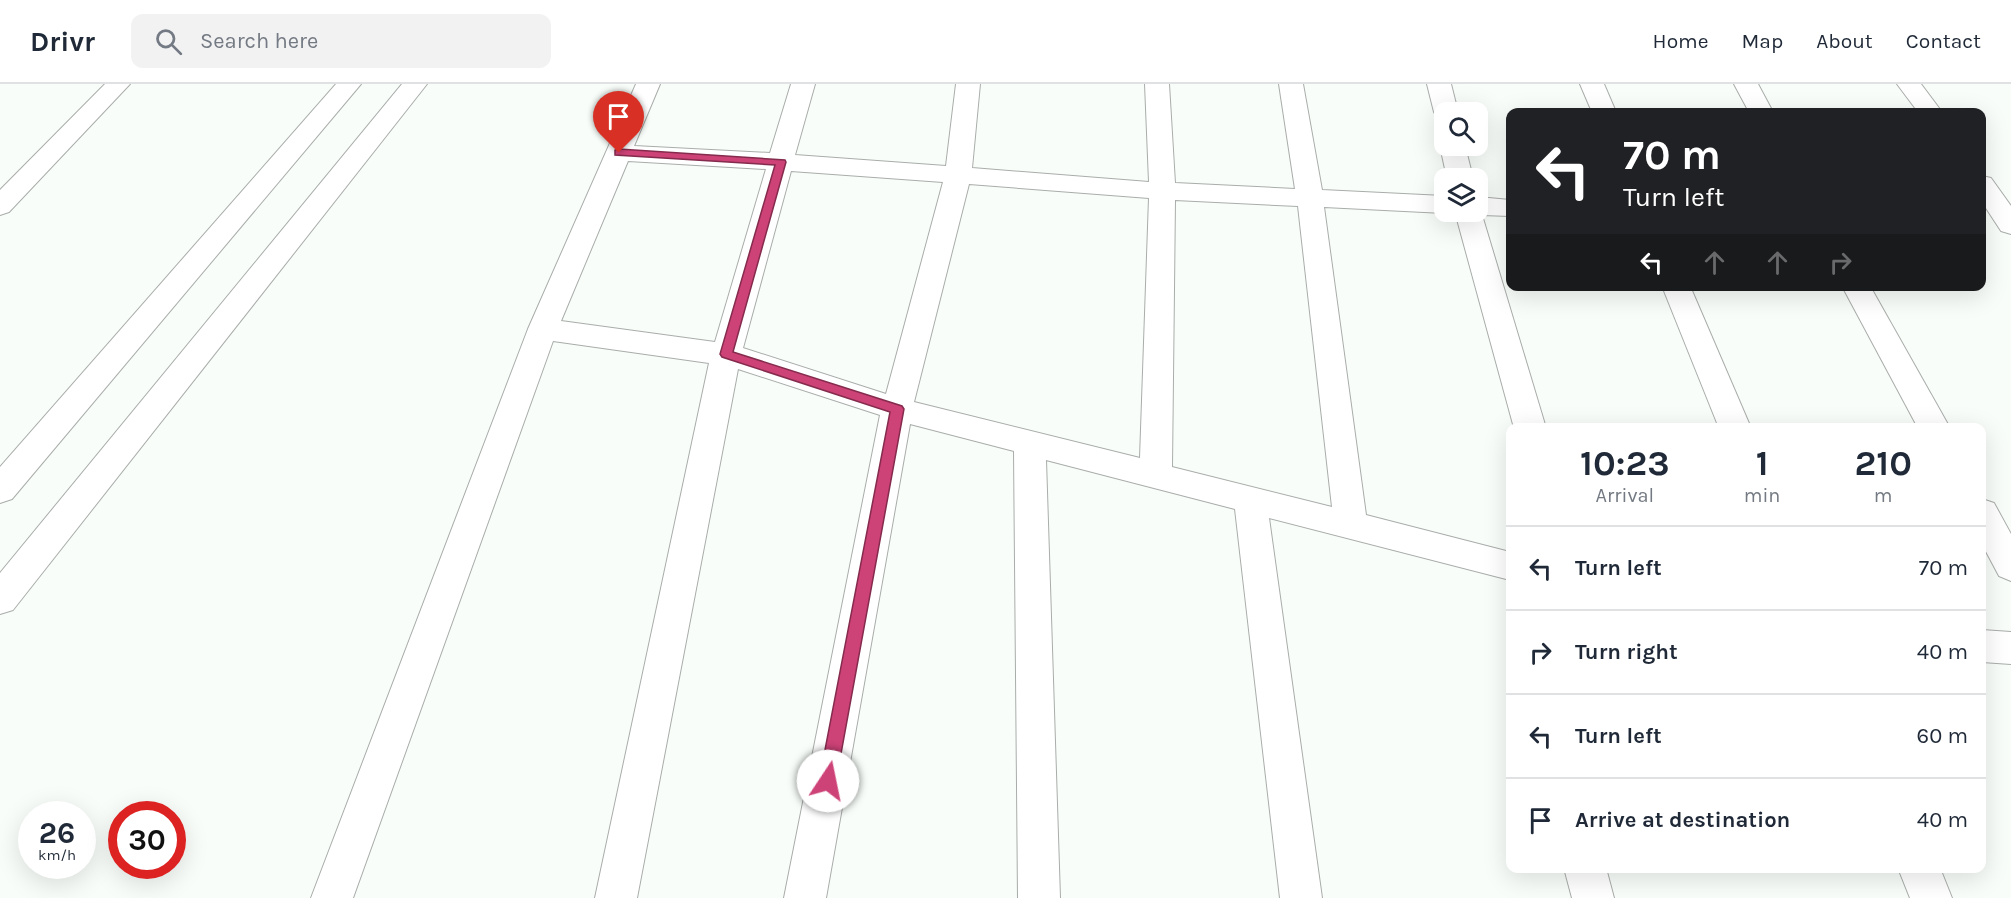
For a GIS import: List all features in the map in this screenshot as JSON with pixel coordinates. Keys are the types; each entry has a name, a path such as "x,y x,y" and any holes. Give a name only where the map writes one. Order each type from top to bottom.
{"street":[{"path":"0,206 118,84"},
{"path":"344,84 349,84"},
{"path":"0,490 349,84"},
{"path":"0,599 415,84"},
{"path":"332,898 543,328 648,84"},
{"path":"616,898 726,354 803,84"},
{"path":"805,898 897,409 958,175 968,84"},
{"path":"1156,475 1162,191 1157,84"},
{"path":"1291,84 1310,198 1351,525"},
{"path":"1439,84 1444,102"},
{"path":"1592,84 1602,108"},
{"path":"1746,84 1759,108"},
{"path":"1909,84 1927,108"},
{"path":"619,153 781,162 1162,191 1434,204"},
{"path":"1986,190 2011,225"},
{"path":"1488,206 1506,207"},
{"path":"1471,222 1529,423"},
{"path":"1986,230 2011,231"},
{"path":"1678,291 1733,423"},
{"path":"1859,291 1931,423"},
{"path":"543,328 726,354 897,409 1351,525 1506,570"},
{"path":"1030,443 1038,898"},
{"path":"1250,500 1302,898"},
{"path":"1986,520 2011,566"},
{"path":"1986,646 2011,648"},
{"path":"1586,873 1593,898"},
{"path":"1920,873 1931,898"}],"route":[{"path":"619,153 781,162 726,354 897,409 891,452 828,781"}]}
